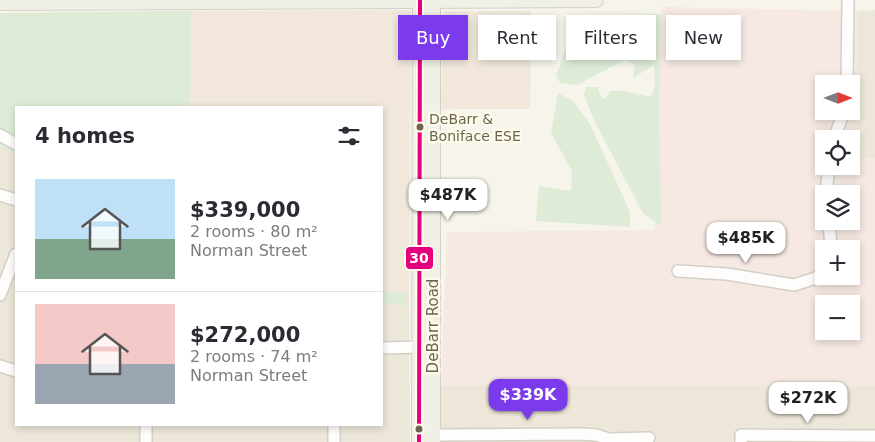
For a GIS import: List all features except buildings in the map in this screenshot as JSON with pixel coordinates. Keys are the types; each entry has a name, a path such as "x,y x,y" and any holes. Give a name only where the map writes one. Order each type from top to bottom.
{"main road":[{"path":"0,3 596,0"},
{"name":"DeBarr Road","path":"427,1 419,346 427,441"},
{"name":"DeBarr Road","path":"427,1 433,327 427,441"},
{"path":"420,244 426,257 425,310 433,327"}],"street":[{"path":"847,75 848,0"},
{"path":"0,135 15,143"},
{"path":"0,195 15,200"},
{"path":"0,295 15,257"},
{"path":"678,270 726,274 794,285 815,277"},
{"path":"383,348 419,346"},
{"path":"0,366 15,371"},
{"path":"146,426 146,442"},
{"path":"334,426 334,442"},
{"path":"427,441 582,434 596,434 608,441 649,438"},
{"path":"741,439 838,440 875,436"}],"shaded area":[{"path":"661,7 857,11 857,75 815,75 815,120 857,120 857,130 815,130 815,175 860,175 860,158 875,158 875,386 441,386 447,232 655,230"},
{"path":"411,10 411,15 398,15 398,60 411,60 409,292 383,292 383,106 190,106 191,11"},
{"path":"875,10 875,158 860,158 860,130 857,130 857,120 860,120 860,75 857,75 857,11"},
{"path":"443,11 531,11 531,15 478,15 478,60 530,60 530,109 441,109 442,60 468,60 468,15 443,15"},
{"path":"0,146 15,152 15,426 383,426 383,292 409,292 410,442 0,442"},
{"path":"441,386 875,386 875,442 441,442"}],"green space":[{"path":"191,11 190,106 15,106 15,153 0,146 0,13"},
{"path":"661,14 659,111 661,226 643,213 596,124 584,95 586,87 598,87 600,95 605,99 610,91 624,91 651,97 655,86 654,65 633,78 635,64 624,60 656,60 656,15 620,15"},
{"path":"566,49 566,60 624,60 577,85 560,83 556,75"},
{"path":"558,93 573,101 590,124 630,212 630,227 536,221 539,186 571,191 572,171 551,133"},
{"path":"383,292 406,292 406,310 397,303 383,304"}],"transit line":[{"name":"30","path":"419,442 420,0"}],"place":[{"name":"DeBarr & Boniface ESE","path":"420,127"}]}
